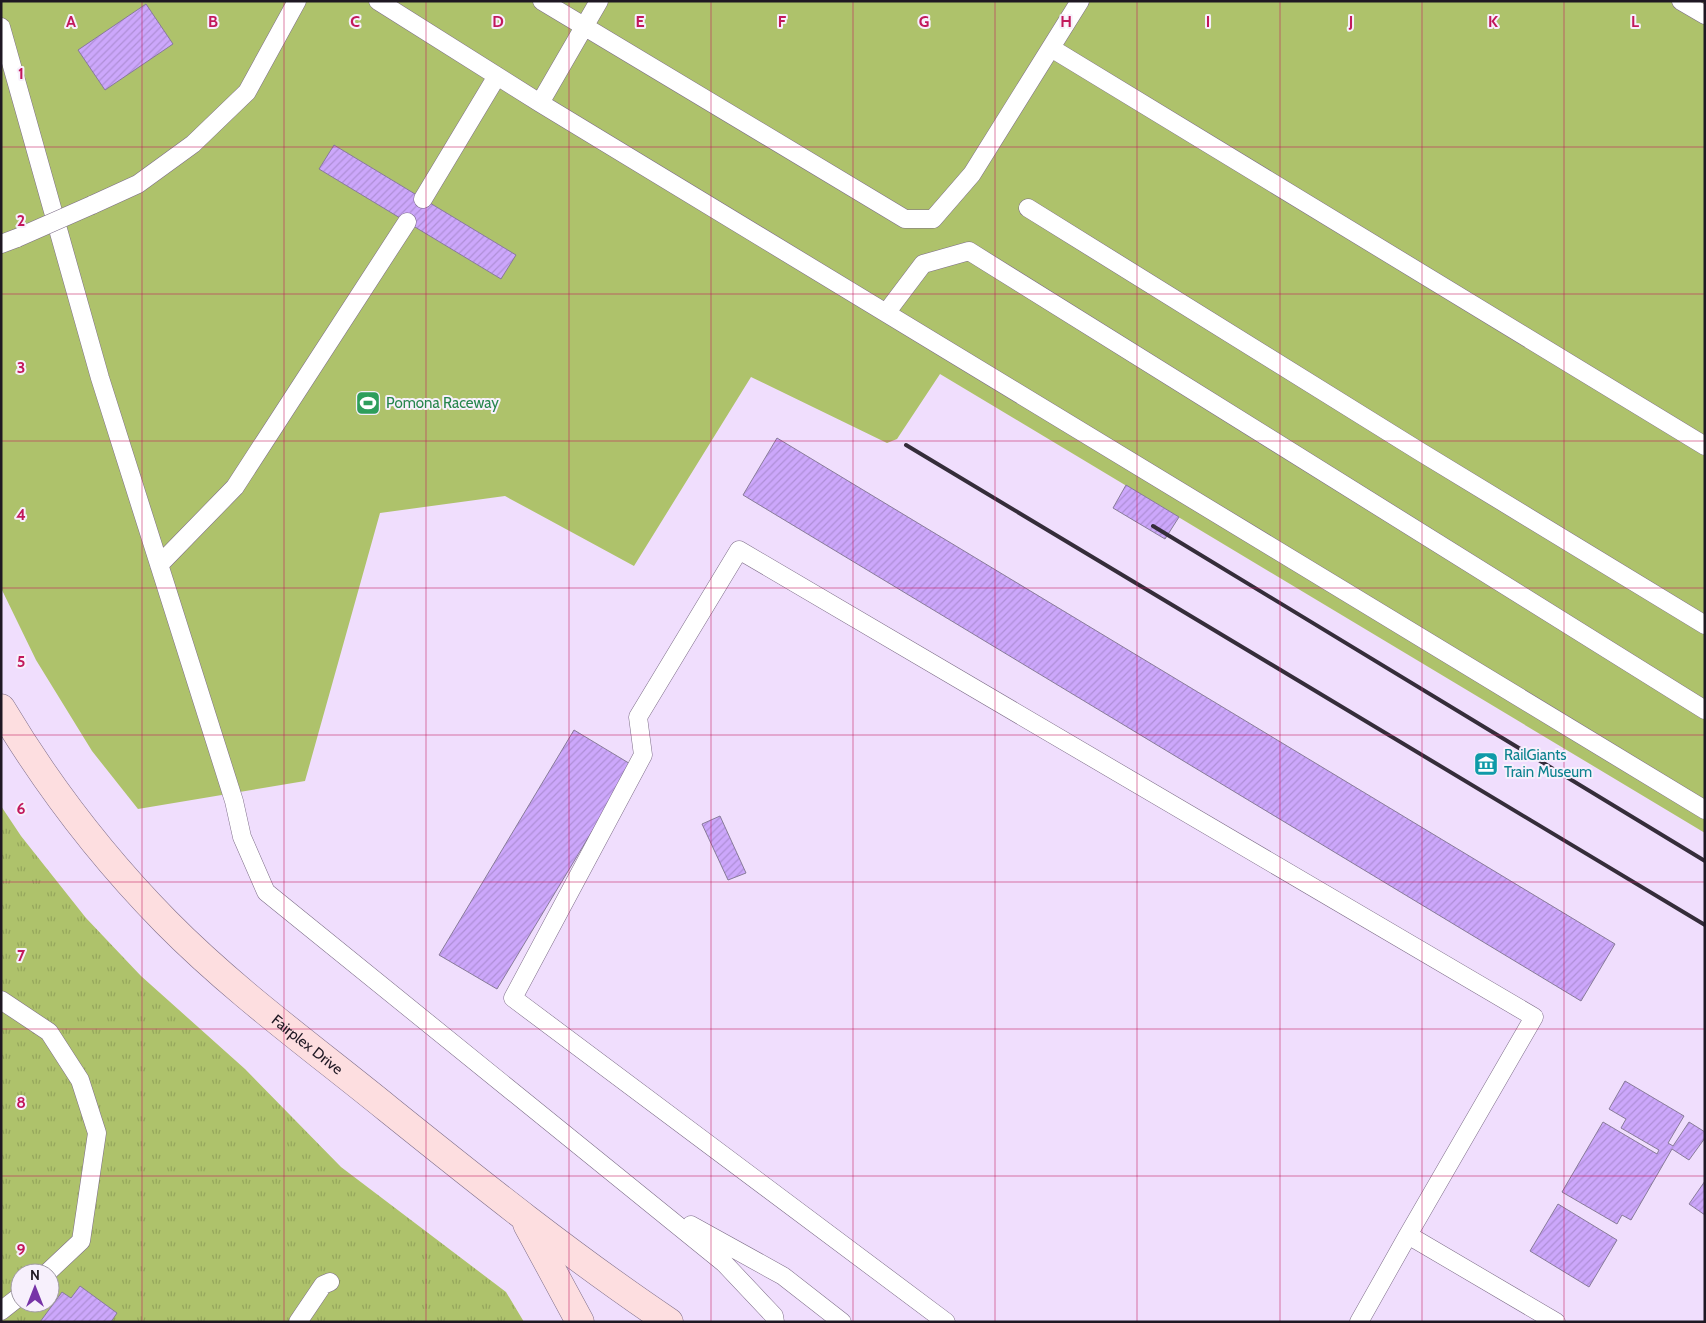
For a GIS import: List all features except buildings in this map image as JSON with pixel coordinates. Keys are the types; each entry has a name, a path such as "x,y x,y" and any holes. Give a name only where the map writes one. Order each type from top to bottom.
{"street":[{"name":"Fairplex Drive","path":"1,708 61,796 104,854 166,922 230,982 524,1218 670,1322"},
{"path":"524,1218 580,1322"}],"lane":[{"path":"9,241 138,184 193,144 247,92 297,1"},
{"path":"378,1 540,103 1705,810"},
{"path":"542,1 905,219 933,219 972,174 1080,1"},
{"path":"540,103 599,1"},
{"path":"1681,1 1705,15"},
{"path":"1,27 95,360 234,801 242,837 266,892 724,1262 774,1316 775,1322"},
{"path":"1051,48 1705,446"},
{"path":"423,199 497,76"},
{"path":"1028,208 1418,451 1705,625"},
{"path":"159,565 235,487 407,222"},
{"path":"886,313 923,264 969,251 1705,710"},
{"path":"946,1322 513,998 644,755 638,717 739,550 1534,1017 1359,1322"},
{"path":"1,1000 49,1032 80,1080 96,1133 82,1240 58,1263"},
{"path":"652,1203 783,1276 842,1322"},
{"path":"1408,1235 1556,1322"},
{"path":"298,1322 324,1285 330,1282"}],"green space":[{"name":"Pomona Raceway","path":"1,1 1705,1 1705,833 940,374 897,439 887,443 751,377 634,566 505,496 380,513 305,781 138,809 92,751 36,660 1,588"},
{"path":"1,806 21,836 86,918 141,976 245,1069 341,1167 506,1292 524,1322 1,1322"}],"railway":[{"path":"906,445 1705,925"},
{"path":"1153,526 1705,861"}],"place":[{"name":"Pomona Raceway","path":"368,403"},
{"name":"RailGiants Train Museum","path":"1486,764"}]}
